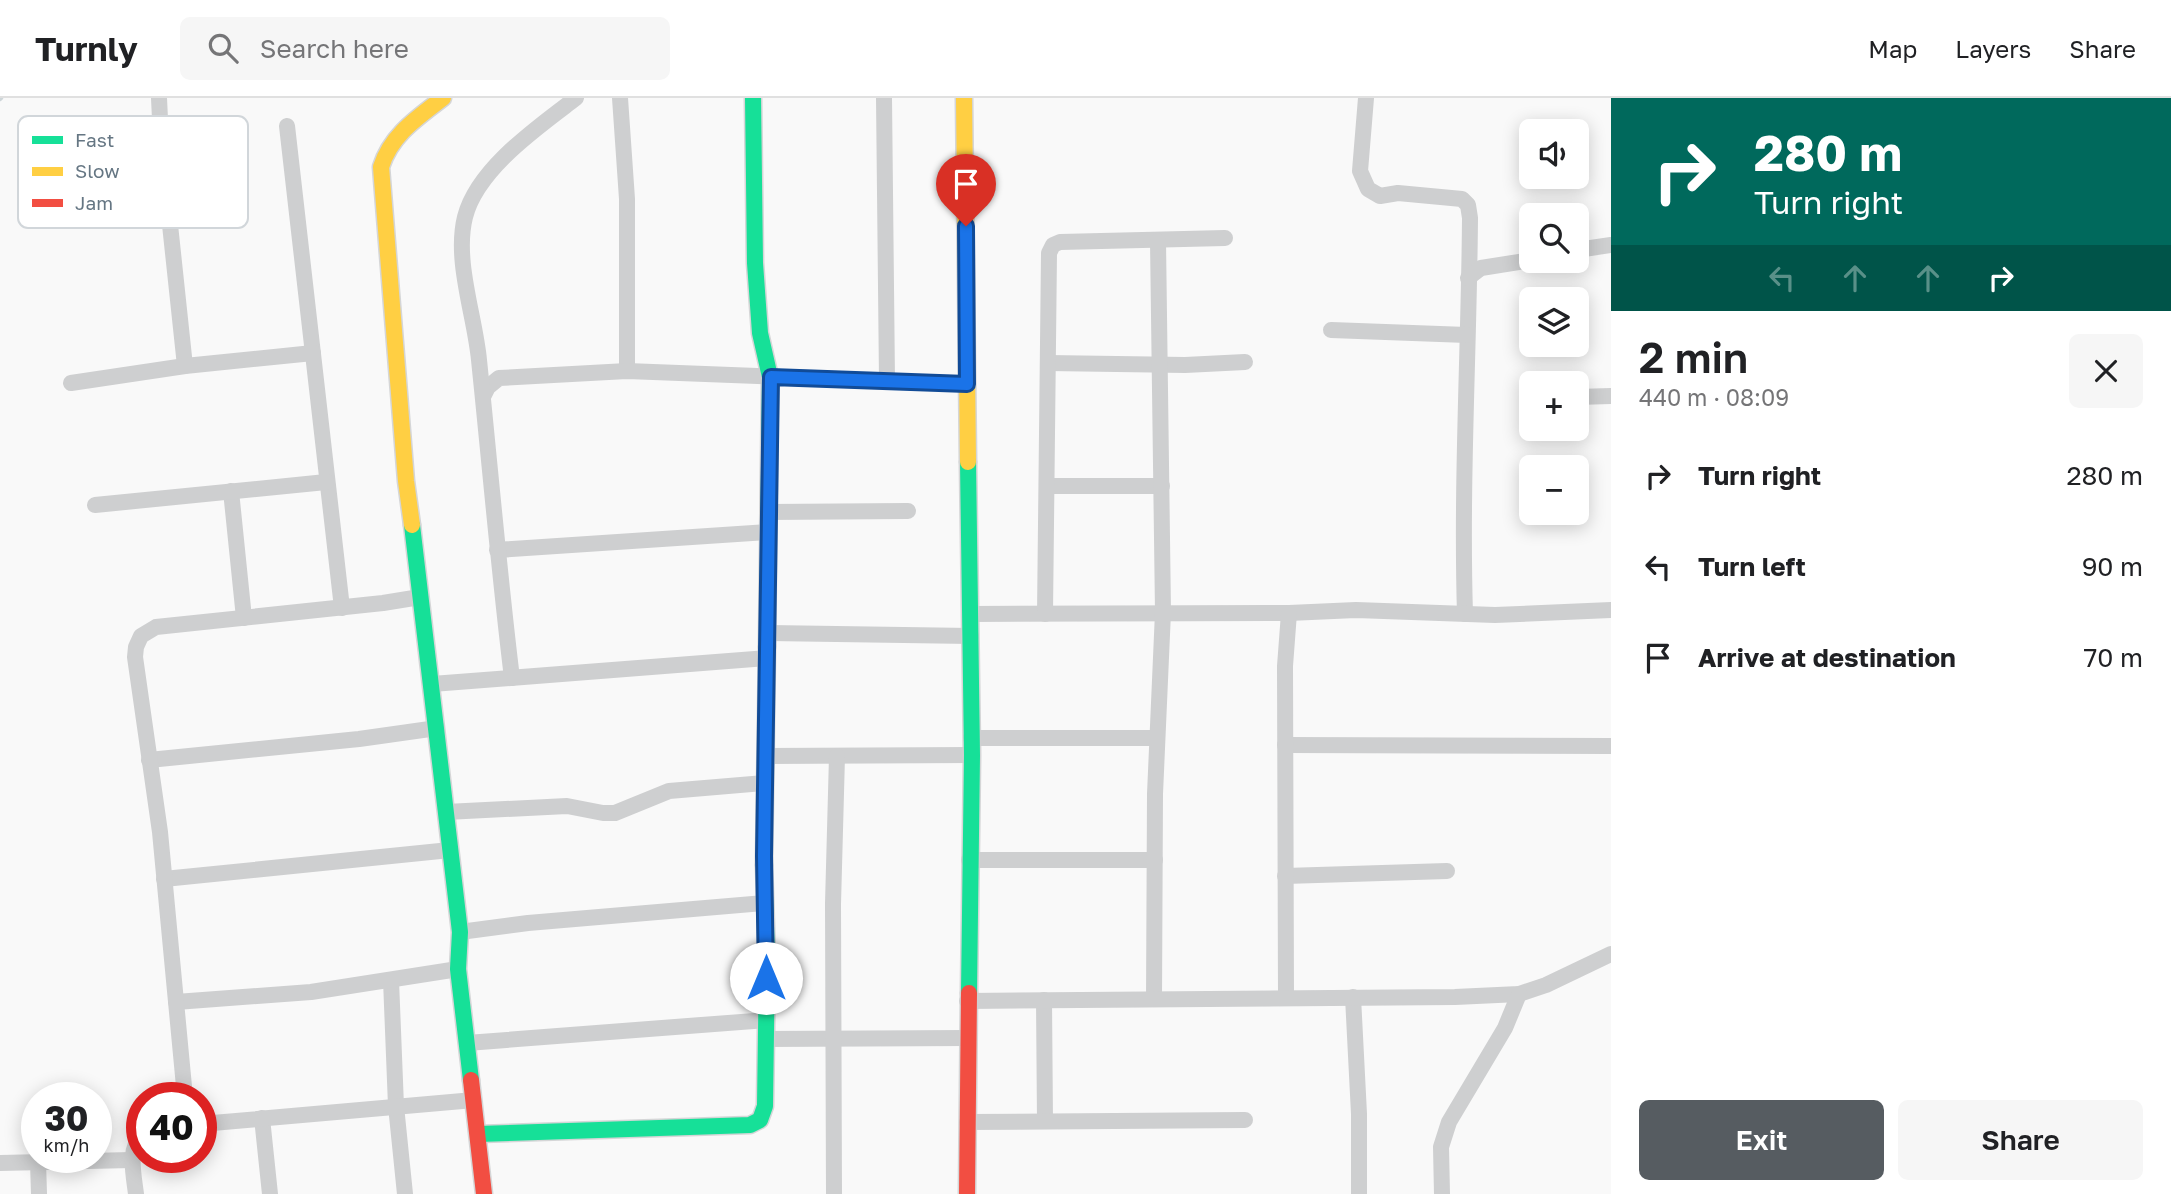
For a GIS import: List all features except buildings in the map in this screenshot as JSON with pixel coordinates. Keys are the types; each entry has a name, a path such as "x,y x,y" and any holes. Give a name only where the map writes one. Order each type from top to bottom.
{"street":[{"path":"159,98 160,116"},
{"path":"443,98 391,141 384,153 381,167 397,394 460,932 458,969 484,1194"},
{"path":"512,678 479,357 462,242 465,217 471,201 500,162 524,137 576,98"},
{"path":"620,98 627,200 627,371"},
{"path":"478,1134 750,1125 760,1120 765,1106 765,783 771,377 761,351 755,262 753,98"},
{"path":"884,98 887,381"},
{"path":"964,98 971,614 967,1194"},
{"path":"1366,98 1360,170 1368,189 1380,196 1398,193 1462,199 1468,205 1470,218 1463,553 1465,614"},
{"path":"287,126 342,608"},
{"path":"170,228 185,366"},
{"path":"1045,614 1049,253 1053,245 1060,242 1226,239"},
{"path":"1154,999 1157,738 1163,612 1158,241"},
{"path":"1589,248 1611,245"},
{"path":"1468,278 1481,268 1519,262"},
{"path":"1331,330 1467,335"},
{"path":"71,383 185,366 313,353"},
{"path":"1048,363 1245,362"},
{"path":"482,397 488,387 499,378 627,371 967,384"},
{"path":"1589,397 1611,396"},
{"path":"95,505 326,482"},
{"path":"1048,486 1162,486"},
{"path":"231,491 244,618"},
{"path":"768,512 908,511"},
{"path":"497,550 768,531"},
{"path":"184,1082 160,832 135,657 141,636 156,626 342,608 420,597"},
{"path":"971,614 1289,613 1356,610 1548,614 1611,610"},
{"path":"1286,997 1285,666 1289,613"},
{"path":"769,633 971,636"},
{"path":"432,684 767,658"},
{"path":"149,760 437,728"},
{"path":"971,738 1157,738"},
{"path":"1285,745 1611,746"},
{"path":"766,756 971,755"},
{"path":"834,1194 833,904 837,756"},
{"path":"446,812 567,806 615,813 669,791 765,783"},
{"path":"164,878 450,850"},
{"path":"969,860 1155,860"},
{"path":"1285,876 1447,871"},
{"path":"460,932 528,923 765,902"},
{"path":"967,1001 1455,997 1520,994 1546,985 1611,954"},
{"path":"176,1002 310,992 458,969"},
{"path":"391,980 397,1106 405,1194"},
{"path":"1442,1194 1441,1147 1449,1122 1505,1028 1520,994"},
{"path":"1353,997 1359,1114 1359,1194"},
{"path":"1044,1000 1045,1121"},
{"path":"467,1043 766,1020"},
{"path":"766,1039 967,1038"},
{"path":"217,1122 474,1100"},
{"path":"262,1118 270,1194"},
{"path":"967,1122 1245,1120"},
{"path":"0,1163 21,1162"},
{"path":"38,1173 39,1194"},
{"path":"134,1173 136,1194"}],"traffic: fast":[{"path":"753,98 755,263 760,333 770,377 767,647"},
{"path":"968,462 972,755 969,993"},
{"path":"412,525 460,932 458,969 471,1080"},
{"path":"478,1134 750,1125 760,1120 765,1106 767,957 764,865"}],"traffic: slow":[{"path":"412,525 406,481 381,167 398,136 443,98"},
{"path":"964,98 968,462"},
{"path":"764,865 767,647"}],"traffic: jam":[{"path":"967,1194 969,993"},
{"path":"471,1080 484,1194"}],"route":[{"path":"766,978 764,856 771,377 967,384 966,226"}]}
